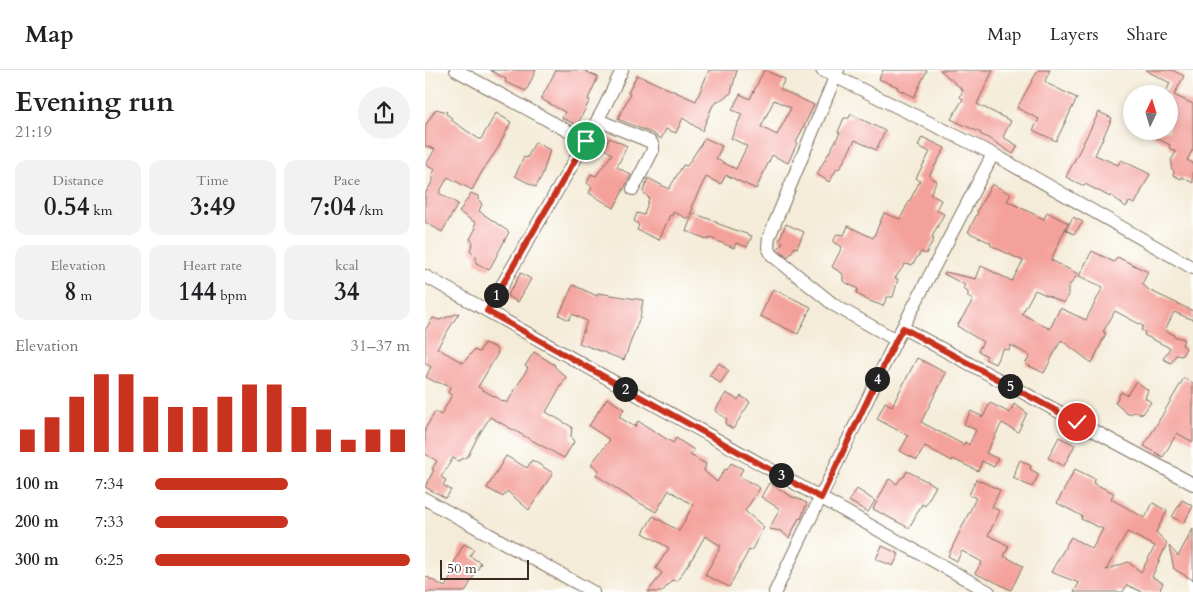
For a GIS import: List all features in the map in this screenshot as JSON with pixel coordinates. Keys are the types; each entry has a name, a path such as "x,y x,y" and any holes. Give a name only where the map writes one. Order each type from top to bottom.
{"street":[{"path":"456,70 586,141"},
{"path":"487,311 598,120 622,70"},
{"path":"823,70 837,73 993,154 1193,268"},
{"path":"837,73 769,236 768,246 772,255 834,305 896,340"},
{"path":"598,120 651,142 653,150 633,189"},
{"path":"775,592 896,340 993,154"},
{"path":"425,276 989,592"},
{"path":"903,328 1193,484"},
{"path":"425,499 593,592"}],"building":[{"path":"490,70 536,70 526,91 505,82 506,79"},
{"path":"556,70 583,70 598,77 588,99 590,100 577,125 562,118 565,112 541,99"},
{"path":"709,70 737,70 731,93 713,105 702,131 683,118 676,133 666,129 661,139 654,134 618,119 637,75 696,101"},
{"path":"764,70 785,79 780,89 814,105 788,163 772,155 756,189 726,175 721,184 706,177 691,207 693,208 688,219 673,212 659,240 637,230 639,225 634,221 637,213 644,215 649,198 643,192 648,178 669,189 683,165 687,166 705,138 722,146 716,159 736,169 747,146 731,138 742,114 732,110 740,94 750,99","holes":["774,100 791,108 777,135 761,127"]},
{"path":"883,70 927,70 914,97 897,89 898,87 879,79"},
{"path":"940,70 993,70 977,104 1011,121 1003,137 1018,146 1013,154 981,133 951,119 963,99 960,97 963,90"},
{"path":"1038,70 1050,70 1045,81 1077,98 1056,141 1033,130 1039,119 1017,108"},
{"path":"1145,70 1172,70 1184,76 1178,87 1178,85 1169,85 1170,83"},
{"path":"1178,97 1193,104 1193,149 1187,160 1193,163 1193,183 1173,175 1174,171 1171,168 1171,160 1176,152 1169,148 1170,145 1160,140 1178,140"},
{"path":"436,109 447,112 446,114 452,118 451,120 479,139 481,139 496,113 511,122 498,148 472,190 448,177 439,193 458,204 442,232 425,222 425,194 434,179 431,177 435,170 426,165 435,149 425,146 425,126"},
{"path":"1099,112 1112,118 1095,155 1118,165 1121,160 1150,174 1135,204 1129,202 1126,207 1111,195 1110,197 1066,177"},
{"path":"851,114 885,131 876,150 855,140 840,168 837,169 829,182 817,174 840,133 838,132 844,118 849,118"},
{"path":"922,137 945,148 929,176 937,181 930,194 941,200 936,210 944,214 932,237 934,238 926,254 921,252 912,265 905,264 895,278 898,279 893,297 887,297 883,306 867,300 856,293 858,289 843,281 843,274 832,267 842,247 833,242 837,234 844,235 848,226 873,238 884,213 900,219 920,181 916,178 930,152 918,146"},
{"path":"610,138 627,146 617,167 631,175 614,208 589,193 592,187 587,183 591,174 596,176 612,154 603,148"},
{"path":"535,142 550,150 543,173 536,187 515,176 524,157 527,158"},
{"path":"992,184 1011,194 1007,201 1044,219 1047,212 1068,223 1051,260 1078,274 1068,287 1068,295 1064,303 1035,290 1022,314 1050,329 1060,308 1086,320 1103,287 1079,276 1092,251 1114,262 1117,257 1148,272 1142,284 1149,290 1193,311 1193,320 1174,312 1165,330 1173,336 1184,339 1182,345 1186,348 1182,356 1176,355 1171,363 1163,359 1170,348 1144,335 1145,332 1141,330 1143,326 1115,311 1103,332 1106,333 1092,363 1061,340 1044,373 1025,364 1030,356 1011,345 1009,350 1003,349 995,364 985,359 987,356 978,351 983,342 957,326 973,300 968,297 968,292 963,289 965,285 944,274 945,272 976,279 981,266 1012,281 1023,261 968,232"},
{"path":"471,193 478,196 482,204 479,211 509,232 489,270 476,263 476,256 470,250 473,243 470,239 476,228 474,226 476,223 459,212"},
{"path":"693,213 752,236 747,247 736,243 734,248 686,231"},
{"path":"1073,217 1083,222 1074,234 1066,230"},
{"path":"786,224 804,232 797,248 795,247 788,257 778,249 783,242 779,240"},
{"path":"521,273 531,279 518,302 507,296"},
{"path":"573,285 597,296 598,293 643,300 640,319 624,360 579,343 587,321 572,314 569,320 559,315"},
{"path":"773,289 811,307 798,334 760,316"},
{"path":"459,313 437,348 463,363 474,350 479,352 484,343 495,347 498,353 478,387 507,403 528,368 525,366 534,352 555,365 566,377 546,412 572,427 571,437 574,442 564,458 490,417 468,456 458,461 453,458 441,477 446,480 443,485 451,490 446,498 425,487 437,461 425,454 425,429 435,412 441,415 452,395 448,393 450,387 426,377 431,367 425,363 425,330 433,318 439,320"},
{"path":"917,358 946,373 921,422 964,445 965,442 969,445 976,430 964,424 971,411 983,417 990,403 1010,413 1014,404 1027,413 1018,432 1002,423 986,453 998,459 994,467 982,461 978,471 953,459 952,461 925,446 917,460 900,451 908,436 877,419 885,402 892,406"},
{"path":"719,363 729,371 720,383 709,375"},
{"path":"1184,378 1193,383 1193,442 1177,433 1163,457 1144,446"},
{"path":"1136,381 1148,390 1145,398 1151,402 1143,414 1135,412 1128,414 1115,403 1121,392 1127,395"},
{"path":"726,393 738,400 741,396 750,402 733,429 725,424 727,419 715,411"},
{"path":"607,398 624,409 619,417 635,427 638,421 673,443 676,438 694,450 690,455 706,464 704,471 717,482 731,463 743,469 739,476 760,488 745,511 764,527 729,587 705,575 721,546 705,536 677,581 672,580 662,592 648,592 662,573 656,568 669,548 643,533 653,516 679,531 693,505 669,490 656,512 596,475 599,470 591,464 610,440 589,426"},
{"path":"1059,437 1075,445 1064,466 1048,458"},
{"path":"506,456 527,468 532,460 553,473 529,510 507,491 503,497 487,488"},
{"path":"1020,460 1031,466 1030,469 1039,474 1032,487 1013,478"},
{"path":"1075,469 1095,479 1093,483 1114,493 1111,499 1145,518 1153,503 1167,511 1156,532 1167,543 1152,577 1163,583 1159,592 1142,592 1127,585 1123,592 1074,592 1079,583 1051,572 1071,537 1092,549 1103,529 1081,519 1082,516 1057,503","holes":["1127,532 1155,546 1141,572 1128,562 1106,570"]},
{"path":"907,471 936,486 925,506 922,504 909,528 873,509 889,479 897,484"},
{"path":"976,479 1000,490 992,507 1000,511 988,535 1009,546 1004,556 1023,566 1011,590 975,573 982,562 962,551 957,561 948,556 976,498 969,495"},
{"path":"769,483 794,498 807,503 801,519 799,518 789,538 781,531 769,529 780,509 761,497"},
{"path":"857,489 875,501 868,512 849,501"},
{"path":"1182,500 1193,506 1184,523 1172,517"},
{"path":"1193,529 1193,580 1174,569 1169,546 1178,556"},
{"path":"464,544 474,549 470,556 481,563 465,592 425,592 425,576 445,587 458,565 454,563"},
{"path":"882,546 899,554 893,566 876,559"}],"route":[{"path":"586,141 487,311 821,498 903,328 1077,422"}]}
